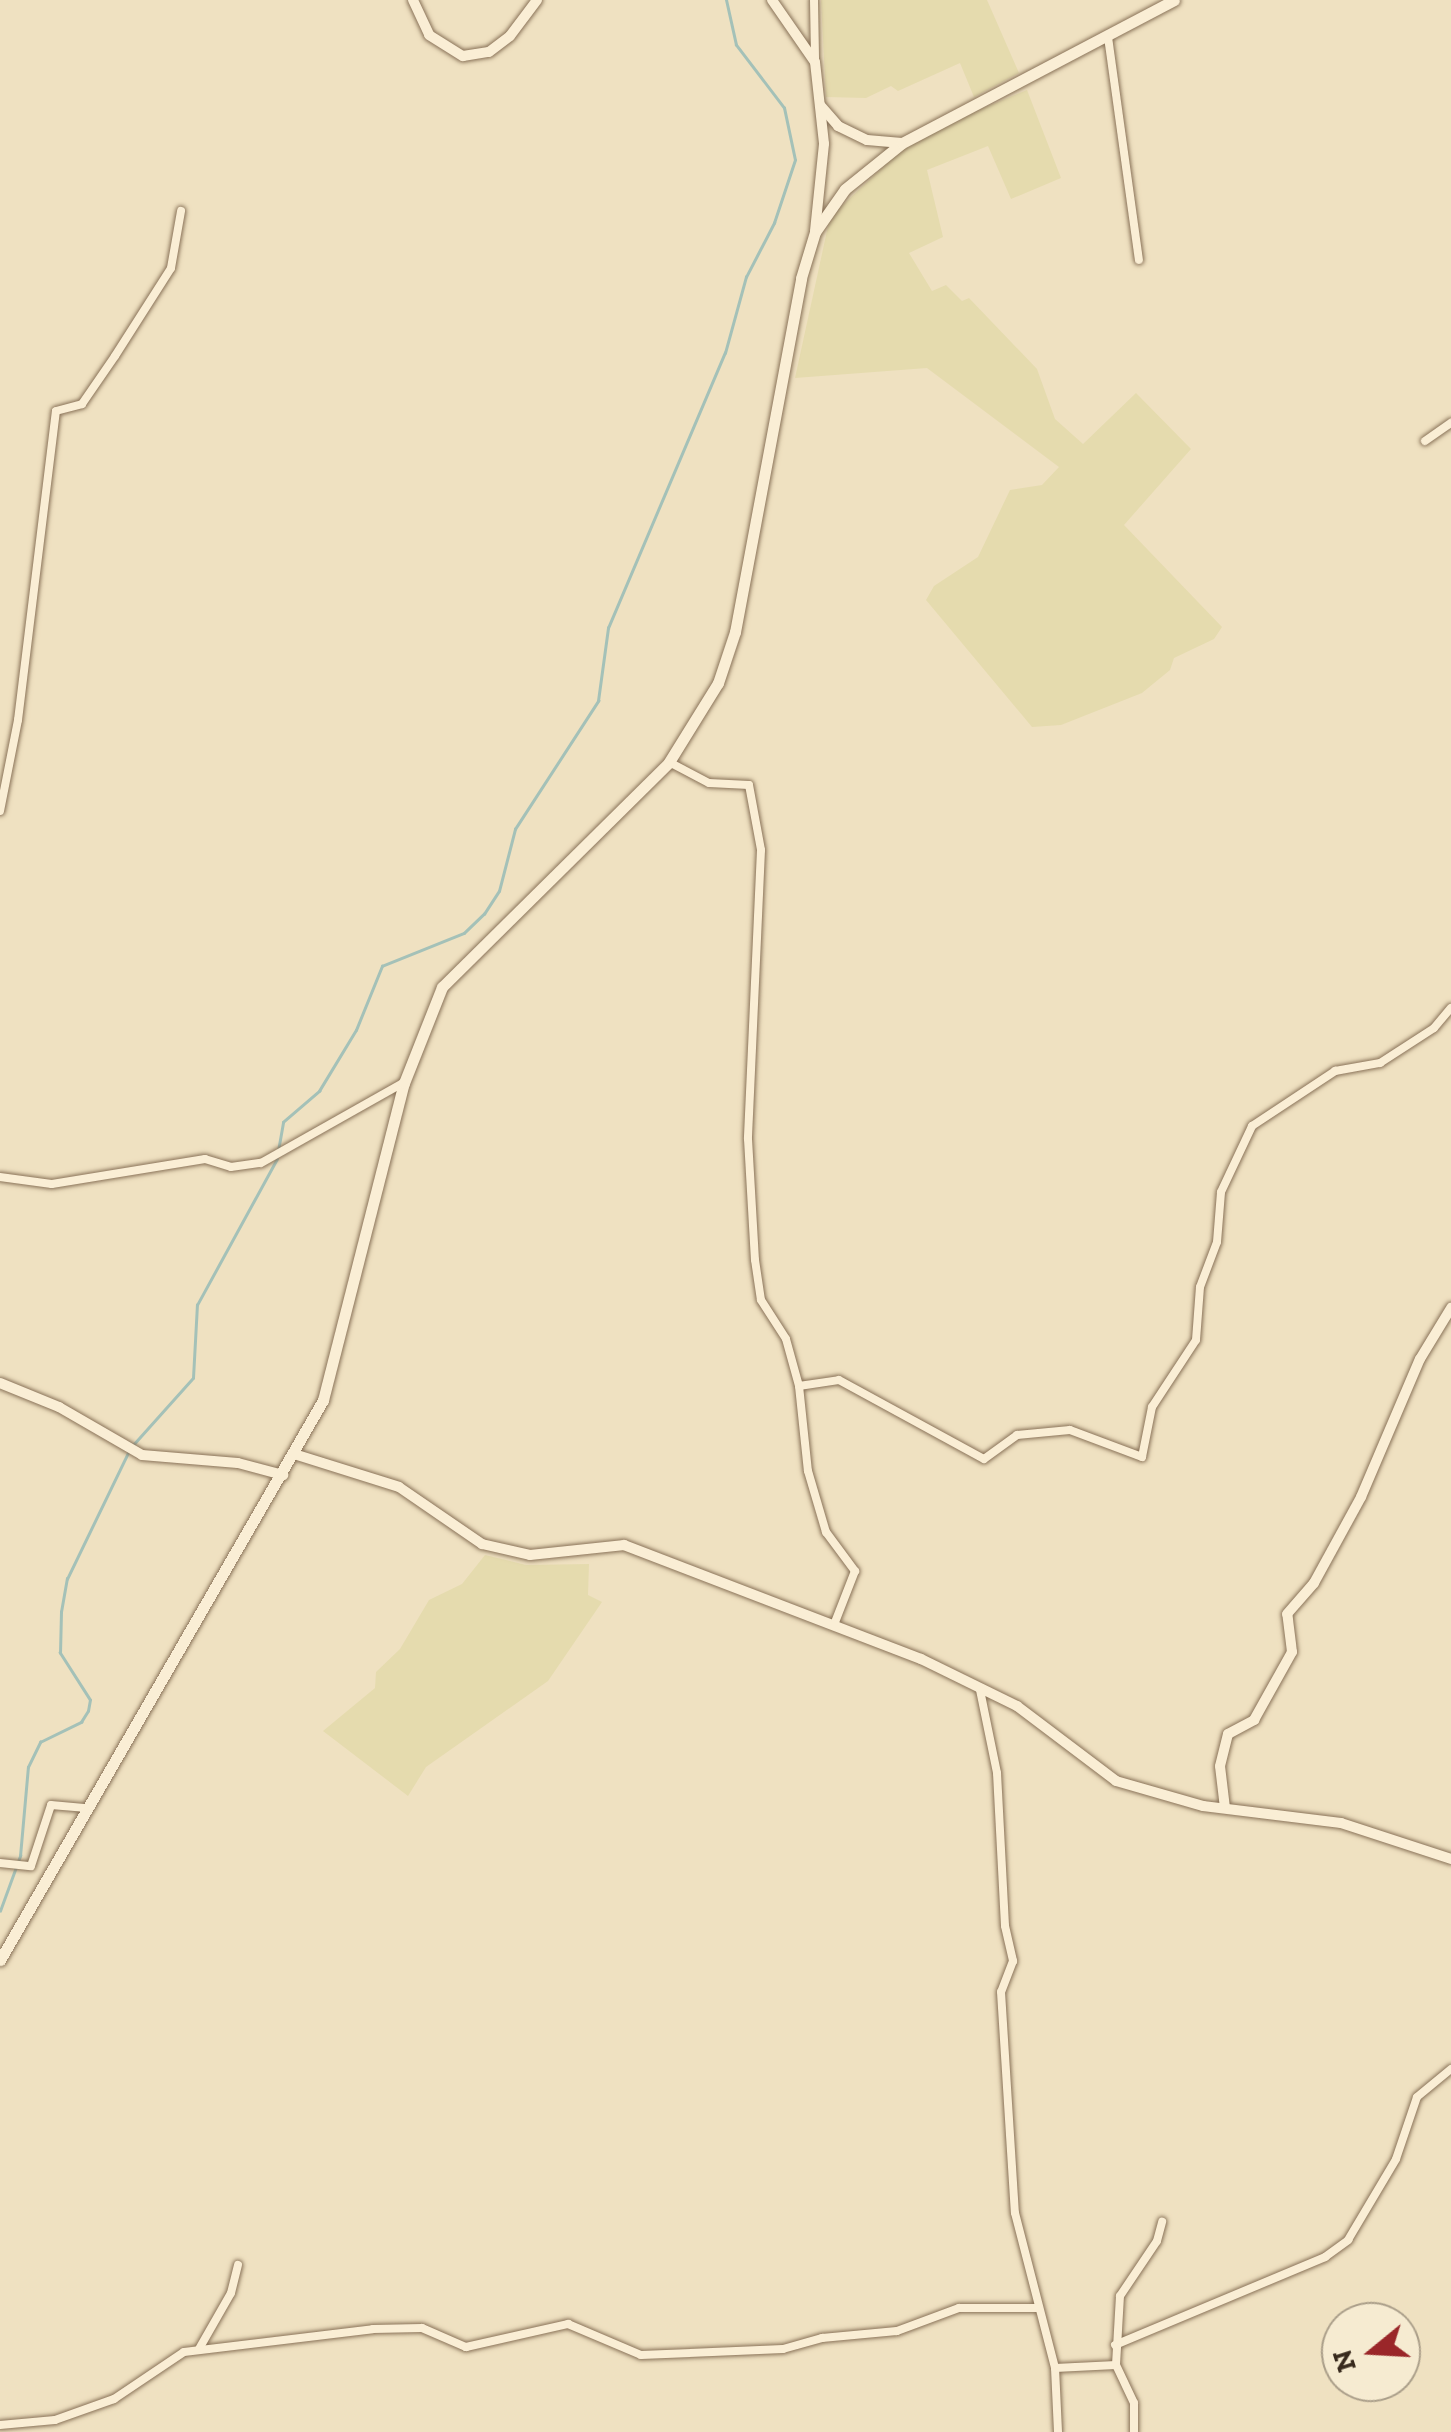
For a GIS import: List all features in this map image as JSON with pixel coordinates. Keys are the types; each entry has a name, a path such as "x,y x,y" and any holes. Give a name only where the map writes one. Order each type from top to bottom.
{"main road":[{"path":"0,1960 283,1475 334,1369 404,1083 432,1006 452,972 669,762 708,704 732,644 815,232 845,188 902,142 1174,0"}],"street":[{"path":"413,0 429,35 462,56 489,52 510,36 537,0"},
{"path":"772,0 814,62"},
{"path":"814,0 815,90 824,144 815,232"},
{"path":"1108,37 1139,260"},
{"path":"815,90 838,126 867,140 902,142"},
{"path":"0,811 18,720 56,410 82,404 171,268 181,210"},
{"path":"1425,441 1451,423"},
{"path":"669,762 709,783 749,785 761,850 748,1139 755,1260 762,1300 786,1339 800,1386 808,1471 826,1532 855,1571 834,1625"},
{"path":"800,1386 839,1380 984,1458 1017,1435 1070,1430 1142,1457 1152,1407 1196,1340 1200,1287 1217,1242 1220,1192 1252,1126 1335,1072 1380,1062 1434,1028 1451,1008"},
{"path":"0,1178 52,1184 206,1159 232,1166 262,1163 279,1158 352,1106 404,1083"},
{"path":"1225,1808 1220,1766 1228,1734 1254,1720 1292,1652 1287,1614 1314,1583 1361,1497 1420,1359 1451,1308"},
{"path":"0,1383 60,1407 142,1455 238,1462 283,1475"},
{"path":"294,1454 399,1487 482,1544 530,1556 624,1544 834,1625 1017,1706 1116,1780 1225,1808 1340,1823 1451,1858"},
{"path":"980,1690 998,1773 1005,1926 1013,1961 1000,1992 1015,2214 1055,2368 1058,2432"},
{"path":"0,1863 20,1869 31,1866 50,1805 87,1808"},
{"path":"1116,2344 1325,2256 1348,2240 1396,2159 1417,2097 1451,2069"},
{"path":"1134,2432 1134,2403 1116,2366 1120,2296 1158,2241 1162,2222"},
{"path":"199,2349 231,2292 238,2264"},
{"path":"0,2425 55,2420 114,2398 199,2349 422,2328 466,2347 568,2324 640,2355 784,2349 898,2331 960,2308 1039,2308"},
{"path":"1055,2368 1116,2366"}],"shaded area":[{"path":"821,0 987,0 1019,73 974,97 960,63 898,91 891,86 866,98 826,97"},
{"path":"1027,90 1061,178 1011,199 988,146 927,170 943,237 909,253 932,291 946,285 962,301 969,298 1037,369 1055,419 1083,444 1136,393 1191,449 1124,525 1222,627 1214,639 1174,658 1170,670 1142,693 1061,725 1032,727 926,600 934,586 978,557 1010,490 1042,485 1059,467 927,368 795,378 830,217 917,135"},
{"path":"485,1555 526,1565 589,1564 588,1595 602,1602 548,1681 426,1767 408,1796 323,1731 375,1688 376,1672 400,1649 429,1600 462,1584"}],"waterway":[{"path":"278,1151 283,1122 319,1091 356,1030 382,966 464,933 484,914 499,891 515,829 598,701 608,628 725,353 746,277 774,223 795,160 784,108 736,45 726,0"},
{"path":"132,1446 193,1378 197,1305 277,1159"},
{"path":"0,1911 20,1856 28,1767 40,1742 81,1722 88,1711 90,1700 60,1653 61,1612 67,1579 128,1453"}]}
